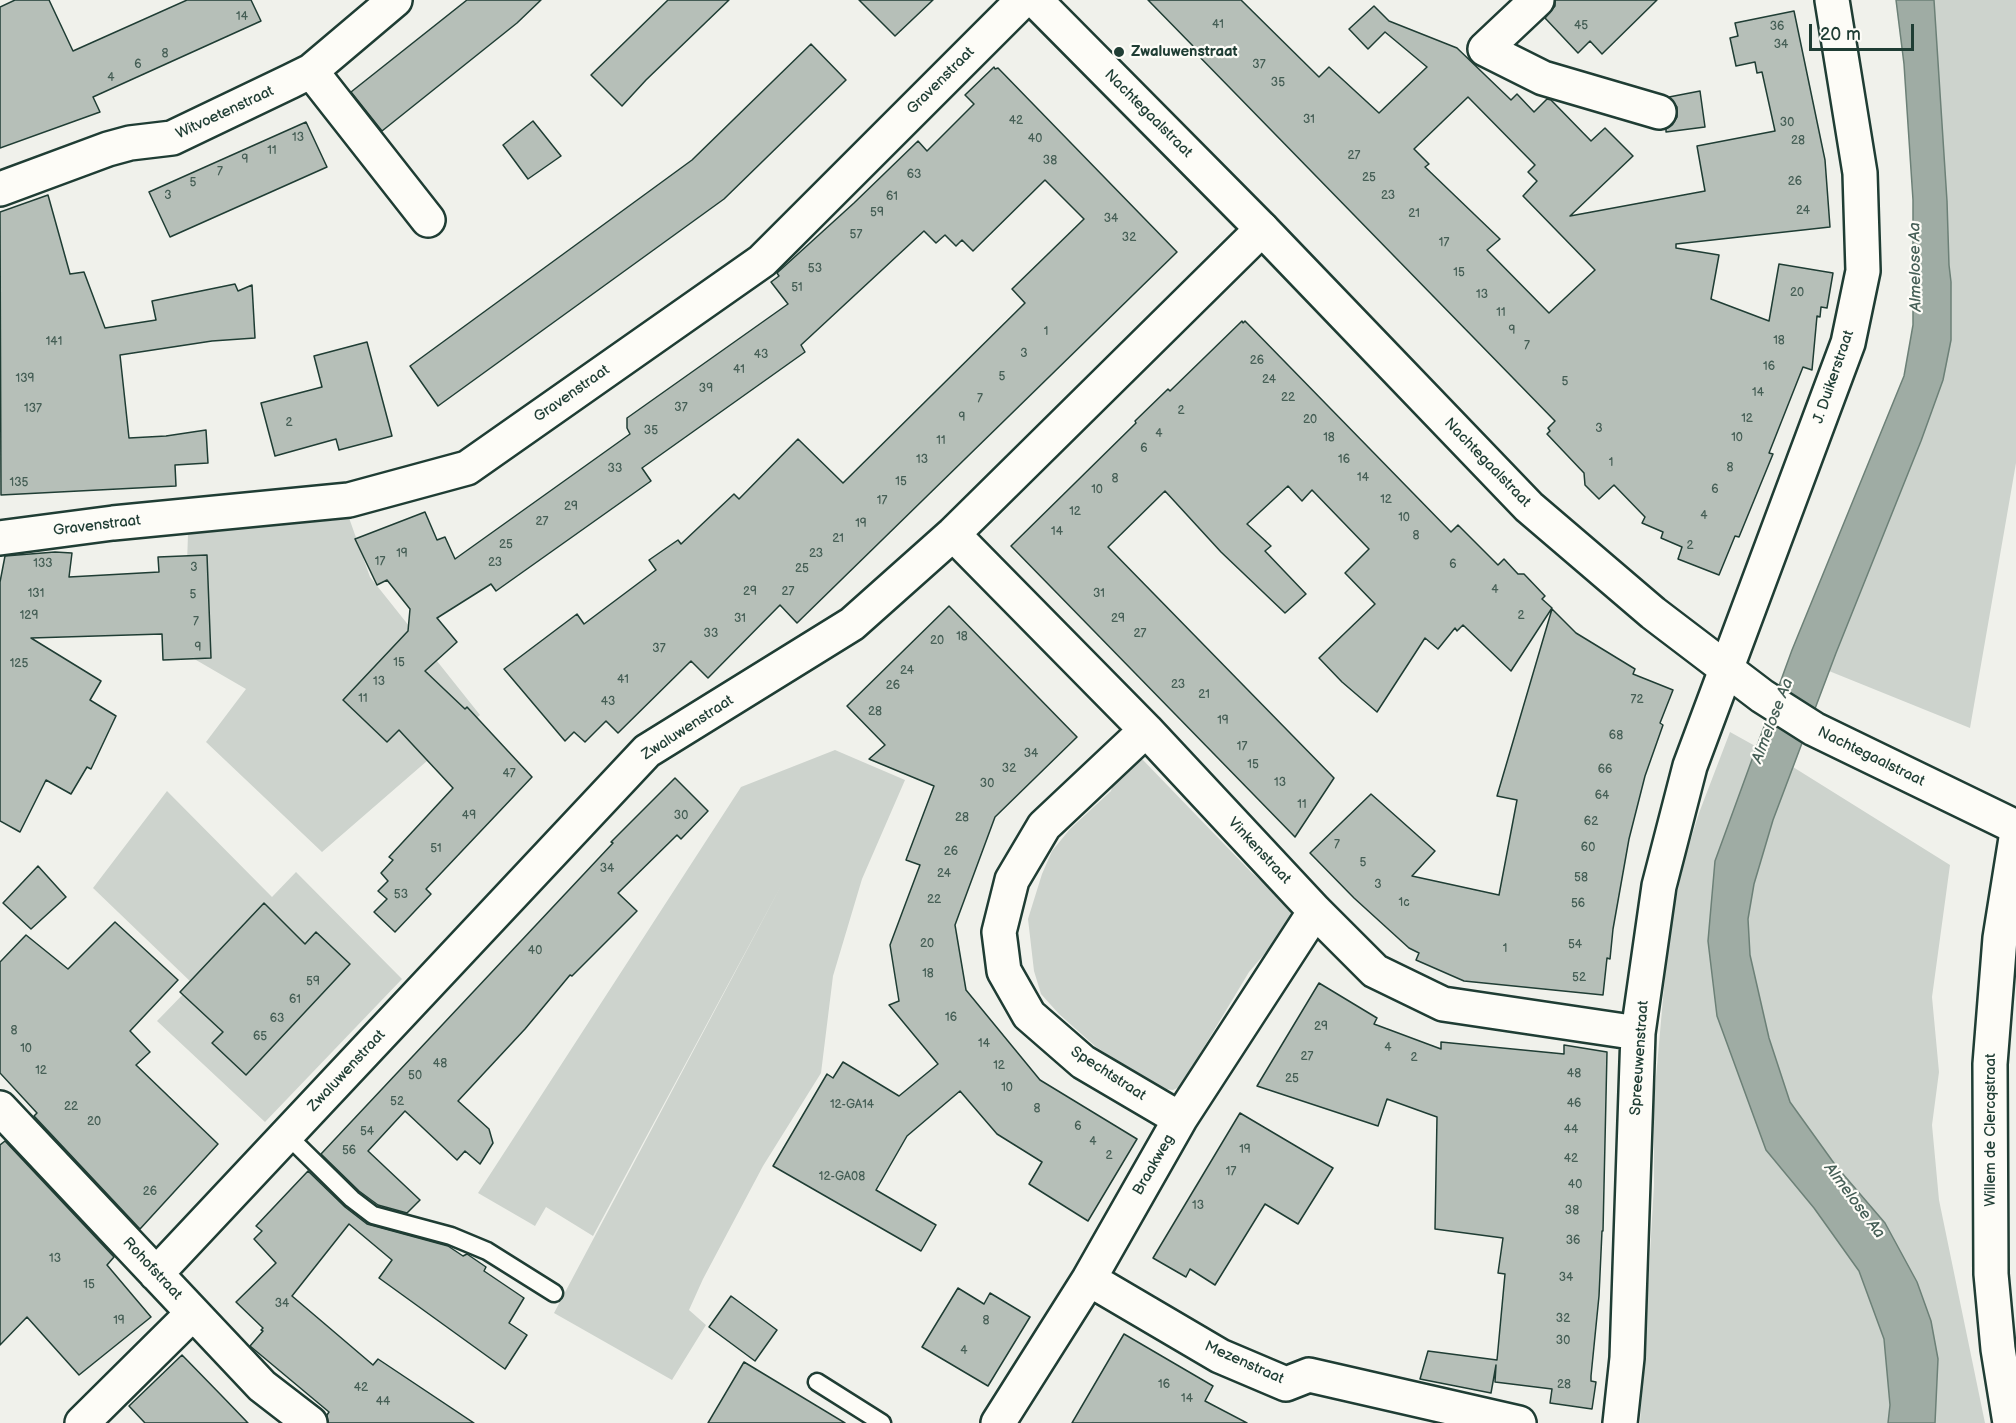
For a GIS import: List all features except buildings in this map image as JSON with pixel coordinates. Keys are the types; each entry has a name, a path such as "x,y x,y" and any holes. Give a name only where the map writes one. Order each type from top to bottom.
{"street":[{"name":"Witvoetenstraat","path":"0,189 108,149 130,143 172,138 311,71 395,0"},
{"name":"Gravenstraat","path":"0,538 113,523 349,500 467,468 762,261 1023,0"},
{"name":"Nachtegaalstraat","path":"1035,0 1262,229 1529,507 1653,613 1762,696 1814,729 2016,827"},
{"path":"1537,0 1485,49 1543,78 1659,112"},
{"name":"J. Duikerstraat","path":"1726,669 1848,343 1863,271 1860,173 1832,0"},
{"path":"311,71 428,220"},
{"name":"Zwaluwenstraat","path":"156,1274 647,752 852,624 952,534 1262,229"},
{"name":"Vinkenstraat","path":"952,534 1146,730 1315,911 1375,971 1443,1004 1638,1033"},
{"name":"Spreeuwenstraat","path":"1620,1423 1627,1358 1638,1033 1659,886 1690,766 1709,717 1714,696 1726,669"},
{"name":"Spechtstraat","path":"1146,730 1044,826 1012,880 999,932 1004,971 1029,1015 1083,1062 1180,1119"},
{"name":"Willem de Clercqstraat","path":"2010,1423 1998,1349 1990,1275 1990,1064 2000,938 2016,838"},
{"name":"Braakweg","path":"998,1423 1089,1279 1180,1119 1315,911"},
{"name":"Rohofstraat","path":"0,1108 262,1386 310,1423"},
{"name":"Mezenstraat","path":"1089,1279 1220,1356 1286,1384 1309,1376 1519,1423"},
{"path":"82,1423 193,1312"}],"lane":[{"path":"287,1135 352,1198 373,1215 451,1236 487,1251 554,1293"},
{"path":"817,1382 882,1423"}],"shaded area":[{"path":"1934,0 2016,0 2016,463 1970,728 1829,671 1951,282"},
{"path":"348,515 370,577 480,715 322,852 206,742 246,689 184,653 188,534 335,520"},
{"path":"1730,732 1757,747 1715,861 1766,1150 1814,1208 1859,1271 1884,1339 1890,1405 1888,1423 1640,1423 1654,1185 1654,1100 1672,918 1684,861 1699,813"},
{"path":"835,750 905,780 862,879 833,976 821,1073 763,1166 703,1279 689,1310 706,1325 672,1380 554,1313 782,884 593,1236 546,1207 535,1226 478,1193 741,787"},
{"path":"1136,757 1143,760 1252,873 1291,907 1294,913 1291,923 1249,972 1201,1052 1188,1083 1173,1090 1158,1088 1096,1047 1059,1014 1041,994 1034,971 1028,919 1052,851 1070,829 1111,791 1117,770"},
{"path":"1793,767 1950,865 1932,997 1939,1072 1932,1125 1939,1200 1985,1423 1935,1423 1938,1359 1885,1223 1836,1166 1790,1102 1769,1038 1750,955 1748,919 1754,884 1773,820"},
{"path":"167,791 272,897 296,872 402,979 265,1122 157,1021 193,984 93,888"}],"water":[{"name":"Almelose Aa","path":"1896,0 1934,0 1947,201 1951,340 1943,380 1921,441 1836,653 1773,820 1754,884 1748,919 1750,955 1769,1038 1790,1102 1836,1166 1885,1223 1917,1282 1931,1321 1938,1359 1935,1423 1888,1423 1890,1405 1884,1339 1859,1271 1814,1208 1766,1150 1717,1016 1708,941 1715,861 1792,650 1904,376 1913,325 1913,200 1904,64"}],"place":[{"name":"Zwaluwenstraat","path":"1119,52"}]}
